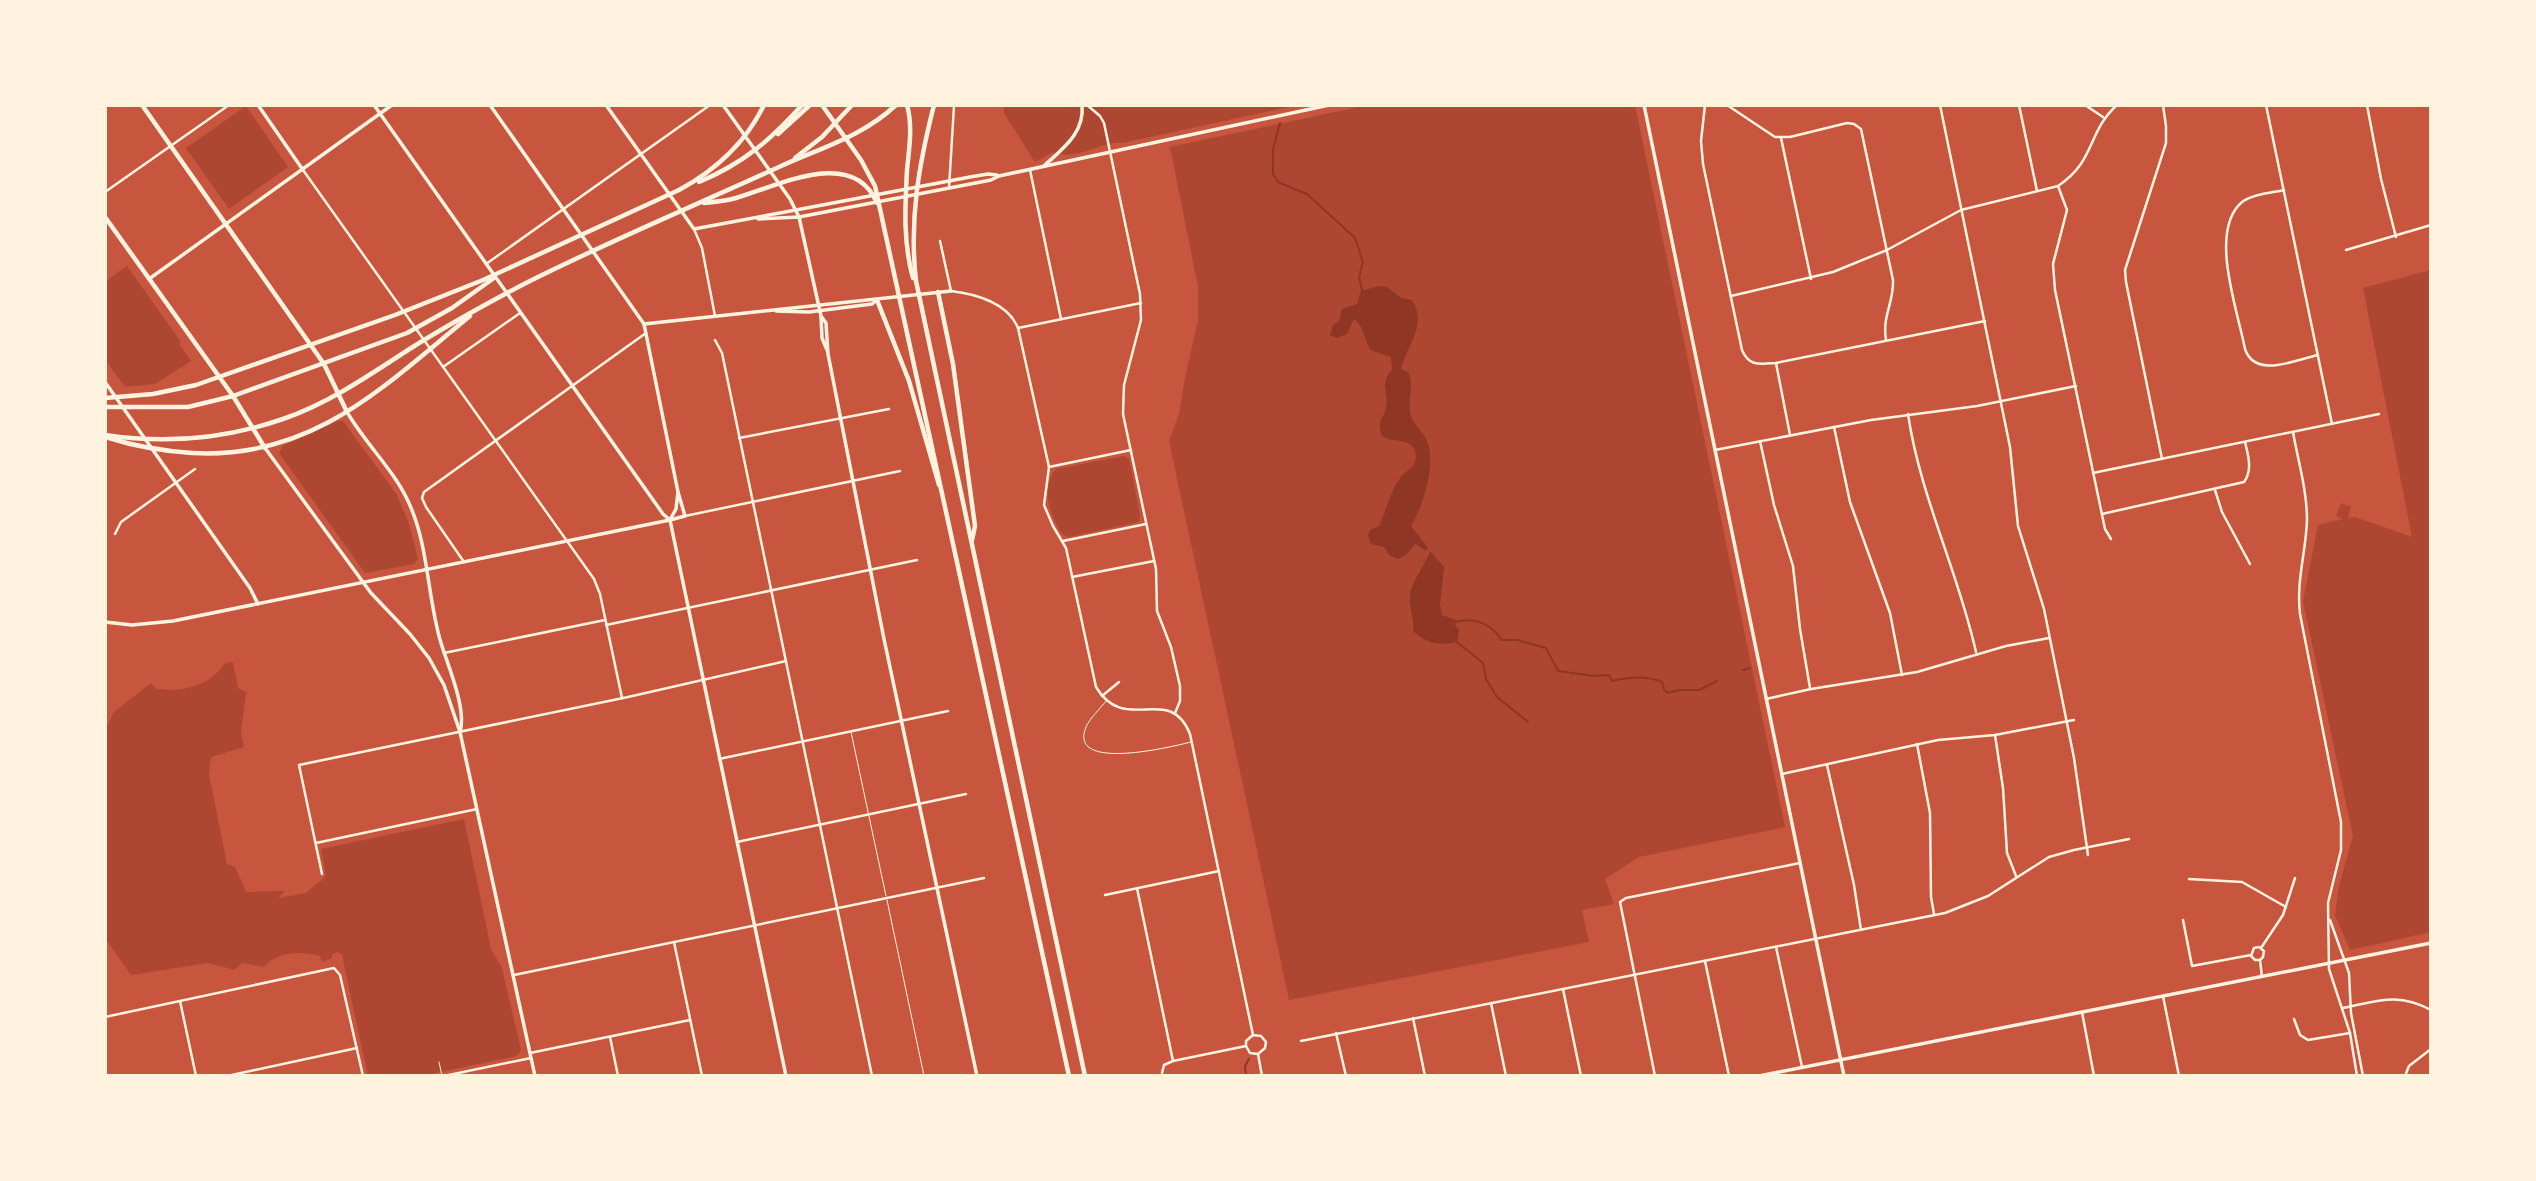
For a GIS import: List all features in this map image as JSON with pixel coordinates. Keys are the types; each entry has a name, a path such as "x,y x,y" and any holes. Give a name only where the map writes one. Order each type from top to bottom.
{"main road":[{"path":"142,105 324,364 348,412"},
{"path":"679,190 706,174 733,151 764,105"},
{"path":"763,144 802,105"},
{"path":"105,407 188,407 233,396 407,333 453,308 484,282 503,271 736,165 788,127 810,105"},
{"path":"789,163 822,137 852,105"},
{"path":"105,436 160,440 239,432 269,424 324,401 353,386 437,332 526,283 858,133 896,105"},
{"path":"907,105 910,115 906,251 1085,1076"},
{"path":"919,303 913,214 919,168 935,105"},
{"path":"824,106 876,186 1069,1076"},
{"path":"696,205 733,199 829,172 845,173 866,186 884,220"},
{"path":"105,217 233,396 265,448"},
{"path":"105,398 174,390 208,381 484,282"},
{"path":"937,292 953,364 975,526 971,545"},
{"path":"877,300 909,381 948,516"},
{"path":"105,436 138,448 167,451 215,454 265,448 305,434 348,412 387,385 481,307"}],"street":[{"path":"105,192 229,105"},
{"path":"258,105 596,582 622,698"},
{"path":"374,105 661,512 670,520 786,1076"},
{"path":"148,279 392,105"},
{"path":"490,105 644,324 685,516"},
{"path":"606,105 694,229 702,248 715,316"},
{"path":"486,264 710,105"},
{"path":"723,105 799,217 977,1076"},
{"path":"1042,167 1075,134 1084,105 1100,116 1111,152 1141,303 1140,329 1123,395 1124,414 1154,561 1157,611 1174,655 1181,691 1175,713"},
{"path":"749,219 799,217 991,180 999,176 1329,105"},
{"path":"1644,105 1844,1076"},
{"path":"1705,105 1701,131 1702,152 1742,350 1748,361 1758,365 1776,362 1985,321"},
{"path":"1727,105 1770,136 1781,138 1847,123 1861,129 1893,285 1884,320 1886,341"},
{"path":"1940,105 2010,447 2018,526 2040,593 2066,722 2088,855"},
{"path":"2019,105 2037,192"},
{"path":"2085,105 2104,118"},
{"path":"1731,296 1811,279 1887,250 1961,210 2058,186 2084,163 2104,118 2117,105"},
{"path":"2162,459 2128,295 2126,270 2166,143 2163,105"},
{"path":"2266,105 2332,424"},
{"path":"2367,105 2381,179 2396,237"},
{"path":"950,188 954,106"},
{"path":"1781,138 1811,279"},
{"path":"1030,170 1061,319"},
{"path":"694,229 988,174 999,176"},
{"path":"2058,186 2067,210 2053,264 2054,281 2105,529 2111,539"},
{"path":"2284,190 2249,198 2240,204 2229,223 2225,247 2247,356 2256,365 2264,366 2318,355"},
{"path":"2346,250 2431,225"},
{"path":"940,241 951,291"},
{"path":"644,324 767,311 820,311 871,298 877,300 951,291 998,305 1014,319 1049,467 1044,505 1052,526 1063,541 1093,679 1106,701 1126,710 1157,708 1175,713 1187,726 1253,1035"},
{"path":"1018,328 1141,303"},
{"path":"443,367 521,312"},
{"path":"464,563 426,508 422,498 424,492 646,333"},
{"path":"715,340 722,353 873,1076"},
{"path":"1776,362 1791,435"},
{"path":"105,382 250,588 258,604"},
{"path":"1715,450 2076,386"},
{"path":"739,438 889,409"},
{"path":"348,412 409,502 462,722 460,732"},
{"path":"1908,414 1921,477 1961,591 1976,654"},
{"path":"2093,473 2379,414"},
{"path":"1834,427 1850,502 1890,613 1902,675"},
{"path":"2292,432 2306,509 2299,582 2300,614 2341,822 2341,850 2328,903 2330,976 2353,1033 2363,1076"},
{"path":"1760,441 1774,505 1793,566 1800,629 1811,689"},
{"path":"2102,514 2237,485 2247,479 2249,465 2245,442"},
{"path":"265,448 377,601 429,657 444,685 460,732 535,1076"},
{"path":"1049,467 1131,450"},
{"path":"115,534 121,522 195,469"},
{"path":"105,622 151,625 464,563 900,471"},
{"path":"2215,490 2222,512 2250,564"},
{"path":"670,520 676,509 678,492"},
{"path":"1063,541 1146,524"},
{"path":"444,653 687,608 917,560"},
{"path":"1072,577 1154,561"},
{"path":"1766,699 1902,675 1976,654 2049,638"},
{"path":"322,874 299,765 786,661"},
{"path":"1102,696 1119,682"},
{"path":"719,759 948,711"},
{"path":"1782,774 1917,744 1995,735 2074,720"},
{"path":"1995,735 2004,798 2007,853 2017,877"},
{"path":"1917,744 1930,813 1931,897 1934,915"},
{"path":"1826,765 1854,885 1861,930"},
{"path":"737,842 966,794"},
{"path":"316,843 477,809"},
{"path":"1301,1041 1934,915 1982,900 2049,857 2129,839"},
{"path":"1655,1076 1620,902 1626,898 1800,863"},
{"path":"1105,895 1219,871"},
{"path":"512,975 984,878"},
{"path":"2261,948 2280,920 2295,878"},
{"path":"2189,879 2242,882 2286,907"},
{"path":"1137,888 1173,1061"},
{"path":"2328,917 2346,960 2351,986 2350,1007 2357,1076"},
{"path":"2183,920 2192,966 2251,954"},
{"path":"674,942 702,1076"},
{"path":"1759,1076 2431,943"},
{"path":"1776,947 1802,1067"},
{"path":"2251,954 2254,948 2261,948"},
{"path":"2261,948 2264,954 2260,960 2262,977"},
{"path":"2251,954 2255,960 2260,960"},
{"path":"1705,961 1729,1076"},
{"path":"105,1017 332,968 340,975 363,1076"},
{"path":"1563,989 1581,1076"},
{"path":"2163,996 2179,1076"},
{"path":"2343,1009 2382,999 2399,998 2416,1002 2431,1010"},
{"path":"180,1001 196,1076"},
{"path":"1491,1003 1506,1076"},
{"path":"2082,1012 2094,1076"},
{"path":"1413,1018 1425,1076"},
{"path":"2294,1018 2300,1035 2308,1040 2353,1033"},
{"path":"443,1076 690,1020"},
{"path":"1336,1033 1346,1076"},
{"path":"1253,1035 1261,1036 1266,1042 1265,1048 1258,1054 1250,1053 1246,1046 1246,1041 1253,1035"},
{"path":"610,1037 618,1076"},
{"path":"1162,1073 1164,1065 1173,1061 1246,1046"},
{"path":"227,1076 357,1048"},
{"path":"2404,1076 2409,1066 2431,1049"},
{"path":"1258,1054 1262,1076"},
{"path":"1789,1070 1790,1076"}],"lane":[{"path":"1106,701 1084,733 1088,746 1098,753 1141,752 1192,742"},
{"path":"851,731 924,1076"},
{"path":"439,1062 443,1076"}],"shaded area":[{"path":"1004,105 1299,105 1114,143 1071,155 1053,152 1035,162 1004,113"},
{"path":"1368,105 1635,105 1785,827 1639,857 1605,879 1614,904 1582,910 1589,942 1289,1000 1169,441 1179,414 1198,320 1198,287 1170,147"},
{"path":"246,106 288,167 229,209 186,148"},
{"path":"127,266 181,342 179,344 191,361 155,384 125,387 105,359 105,282"},
{"path":"2431,270 2431,932 2350,950 2335,915 2339,886 2353,836 2303,601 2318,525 2343,519 2336,516 2341,503 2351,507 2348,518 2355,517 2412,537 2363,288"},
{"path":"1379,286 1387,287 1401,298 1412,300 1416,309 1418,318 1415,335 1401,369 1409,373 1411,416 1426,439 1430,460 1424,497 1411,526 1428,548 1426,551 1415,544 1406,555 1398,559 1389,555 1384,547 1371,544 1368,535 1370,530 1380,525 1397,484 1416,458 1414,449 1409,444 1381,435 1380,422 1387,403 1385,384 1392,370 1391,357 1370,350 1360,325 1354,319 1347,334 1337,338 1330,335 1333,325 1339,321 1342,309 1357,304 1361,291"},
{"path":"343,421 397,495 409,524 418,559 414,564 365,573 279,453 283,446"},
{"path":"1124,456 1129,459 1139,522 1068,537 1062,534 1051,511 1048,494 1048,485 1056,469"},
{"path":"1430,551 1444,567 1440,605 1442,615 1460,621 1455,624 1459,630 1457,642 1433,642 1413,631 1411,592"},
{"path":"233,662 238,688 246,692 241,733 244,747 211,757 209,774 227,864 235,867 246,892 285,891 278,898 306,893 326,876 321,849 464,819 491,949 502,968 521,1050 517,1056 421,1076 368,1076 342,955 338,952 322,962 320,956 298,953 283,955 264,967 242,963 234,970 208,963 131,975 105,938 105,730 114,712 151,683 156,689 175,690 194,686 211,678 224,664"}],"waterway":[{"path":"1280,123 1273,149 1273,174 1278,182 1307,194 1355,238 1363,262 1359,277 1362,290"},
{"path":"1460,621 1484,624 1494,630 1502,640 1517,640 1546,648 1558,671 1594,676 1609,675 1612,681 1650,678 1662,682 1668,693 1699,690 1717,681"},
{"path":"1457,642 1483,663 1486,679 1497,697 1528,722"},
{"path":"1743,670 1750,668"},
{"path":"1246,1076 1245,1066 1249,1059"}]}
